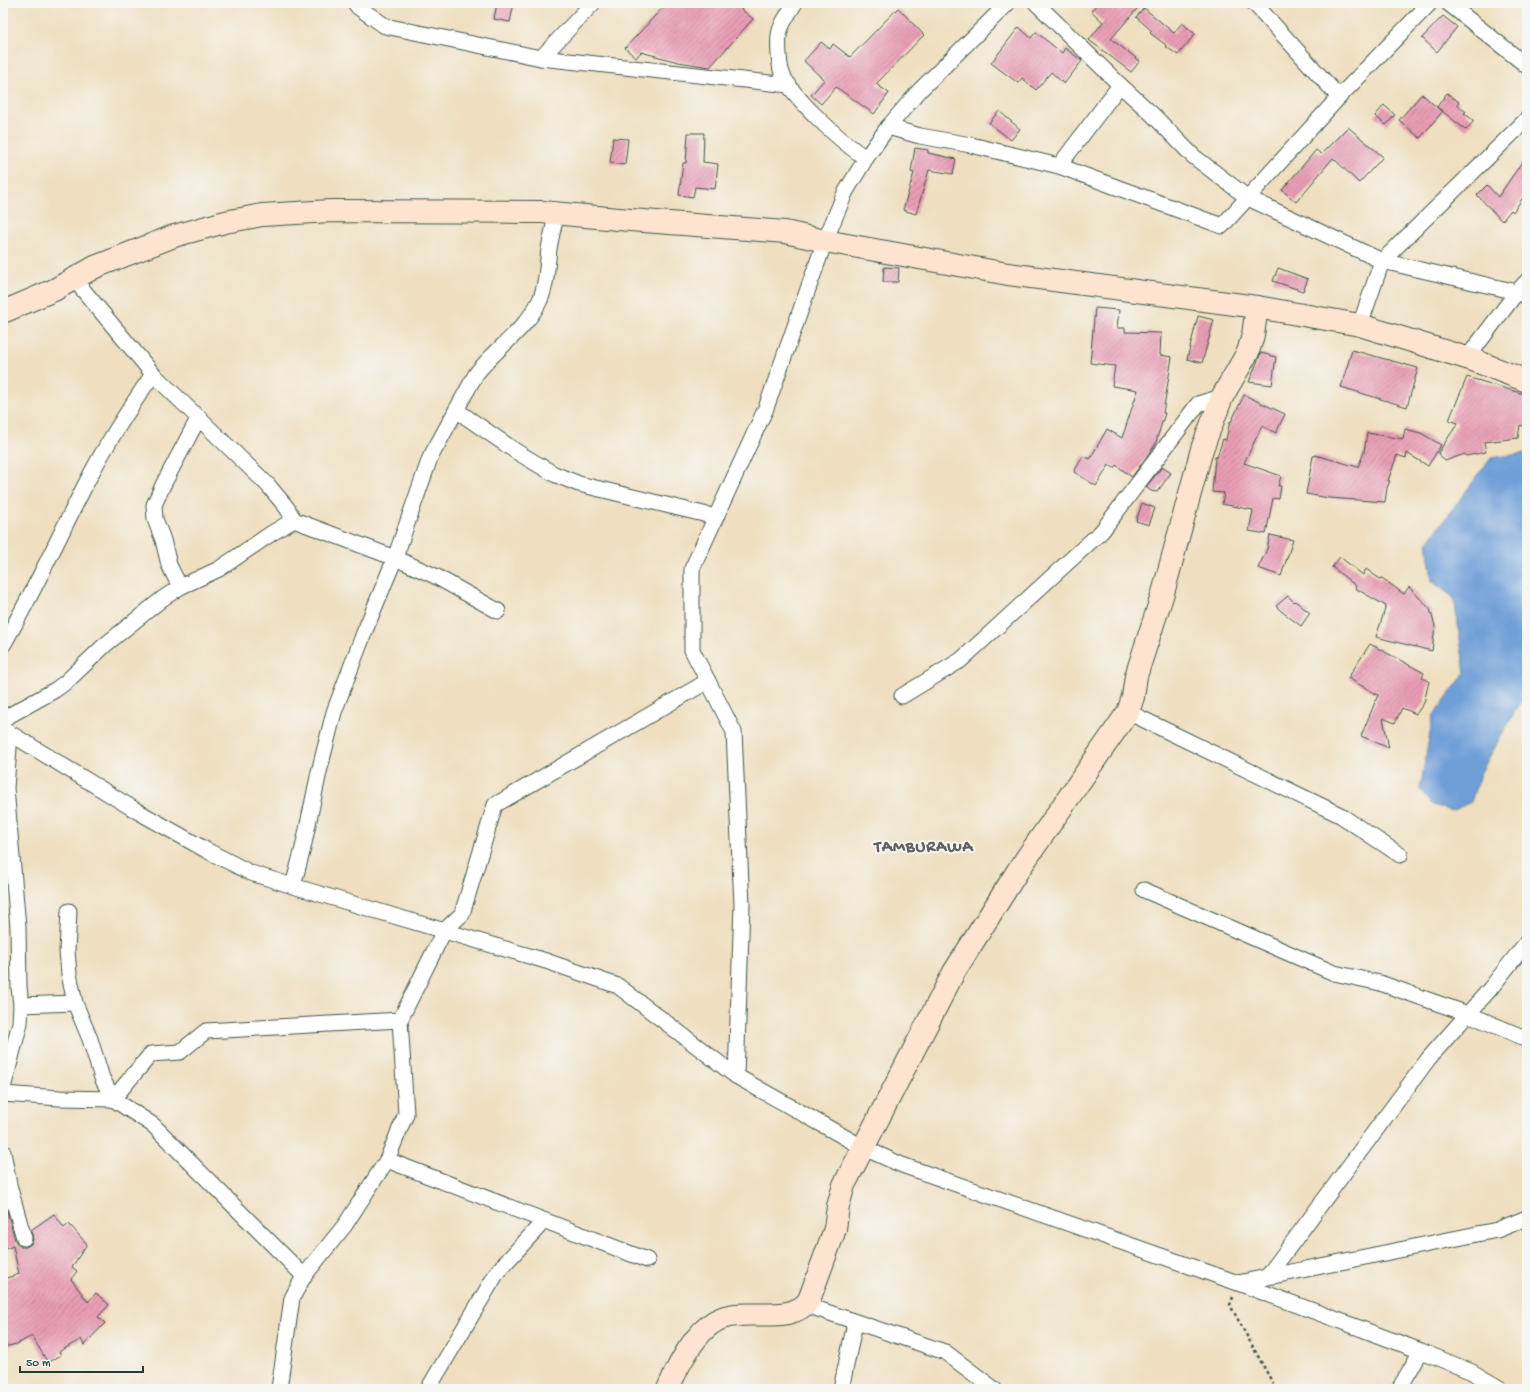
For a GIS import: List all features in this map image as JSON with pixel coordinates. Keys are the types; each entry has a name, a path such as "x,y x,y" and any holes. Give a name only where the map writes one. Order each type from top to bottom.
{"main road":[{"path":"3,312 30,301 95,267 174,236 225,222 262,215 331,211 542,212 786,232 825,241 1008,274 1257,307 1360,325 1466,358 1527,381"},
{"path":"668,1389 685,1355 704,1330 722,1318 747,1314 782,1314 801,1309 806,1305 820,1274 835,1229 838,1206 844,1184 954,972 1017,872 1128,712 1133,697 1136,676 1163,593 1175,544 1202,449 1222,397 1248,352 1253,336 1257,307"}],"street":[{"path":"355,3 358,8 385,26 541,58 789,85"},
{"path":"541,58 593,3"},
{"path":"795,3 787,15 778,35 781,70 789,85 807,108 852,150 866,158"},
{"path":"736,1076 742,905 734,732 692,650 692,568 766,408 825,241 845,193 866,158 888,127 920,90 1008,3"},
{"path":"1036,3 1120,85 1154,115 1193,156 1248,198 1382,261 1522,294"},
{"path":"1252,3 1278,42"},
{"path":"1252,3 1339,97"},
{"path":"888,127 920,136 971,145 1059,166 1222,226 1339,97 1430,3"},
{"path":"1448,3 1527,66"},
{"path":"1059,166 1120,85"},
{"path":"1360,325 1382,261 1527,120"},
{"path":"293,886 303,848 318,772 334,712 364,633 395,558 430,458 476,374 484,363 517,332 540,300 546,280 549,248 557,213"},
{"path":"74,279 153,374 268,485 287,508 294,520 395,558 435,576 498,611"},
{"path":"1466,358 1522,294 1527,281"},
{"path":"3,645 26,605 92,473 136,399 153,374"},
{"path":"902,696 961,660 1102,531 1198,404 1222,397"},
{"path":"456,410 517,452 554,474 579,484 716,517"},
{"path":"180,588 169,565 163,540 155,519 154,506 163,485 199,417"},
{"path":"3,719 55,690 66,682 134,620 180,588 219,568 294,520"},
{"path":"279,1389 292,1298 304,1276 344,1225 387,1160 406,1114 400,1020 444,931 462,914 494,805 708,681"},
{"path":"1128,712 1340,815 1400,855"},
{"path":"7,731 136,810 206,850 251,872 293,886 546,961 618,986 736,1076 864,1148 902,1165 1238,1283 1421,1351 1472,1372 1501,1389"},
{"path":"3,1088 20,1023 21,1005 19,987 18,928 6,788 7,731"},
{"path":"1144,890 1334,973 1380,983 1468,1014 1527,1039"},
{"path":"69,912 66,951 75,1003 90,1039 102,1078 114,1099 153,1125 304,1276"},
{"path":"1267,1278 1429,1058 1490,989 1527,942"},
{"path":"21,1005 75,1003"},
{"path":"114,1099 151,1054 180,1052 206,1031 400,1020"},
{"path":"3,1094 60,1098 114,1099"},
{"path":"3,1152 9,1185 24,1238"},
{"path":"387,1160 647,1260"},
{"path":"1238,1283 1497,1230 1527,1218"},
{"path":"428,1389 498,1272 544,1221"},
{"path":"806,1305 855,1323 945,1352 994,1389"},
{"path":"842,1389 855,1323"},
{"path":"1399,1389 1421,1351"}],"path":[{"path":"1238,1283 1230,1305 1276,1389"}],"water":[{"path":"1527,453 1527,690 1480,774 1471,802 1452,811 1433,805 1420,789 1433,716 1465,673 1454,598 1432,581 1427,543 1491,458"}],"building":[{"path":"497,3 514,3 510,22 494,19"},
{"path":"667,3 734,3 753,19 710,67 678,62 641,52 636,58 625,48"},
{"path":"1098,3 1142,3 1111,39 1140,61 1131,72 1089,40 1103,22 1091,11"},
{"path":"898,8 924,35 876,84 889,93 874,114 836,87 821,104 811,95 824,80 804,61 821,42 830,49 833,44 850,57"},
{"path":"1144,8 1174,33 1182,23 1195,34 1178,55 1150,33 1152,31 1136,17"},
{"path":"1443,16 1457,27 1437,52 1422,38"},
{"path":"1019,27 1031,38 1036,32 1062,53 1065,48 1082,61 1064,84 1051,72 1036,90 1022,78 1018,83 991,63"},
{"path":"1447,93 1459,102 1457,104 1466,112 1464,113 1474,121 1466,130 1437,107"},
{"path":"1422,94 1442,112 1420,138 1399,120"},
{"path":"1384,105 1395,115 1386,125 1375,116"},
{"path":"999,111 1020,129 1011,140 989,123"},
{"path":"1348,127 1383,157 1359,183 1333,158 1296,202 1282,190 1316,150 1321,154"},
{"path":"688,133 704,133 703,162 718,164 715,189 695,187 693,197 679,195 683,163 686,163"},
{"path":"613,138 628,139 625,165 610,163"},
{"path":"915,148 928,150 928,153 956,159 953,174 929,170 916,214 903,210 914,173 911,172"},
{"path":"1527,155 1527,192 1513,212 1511,210 1502,221 1477,195 1487,185 1498,197"},
{"path":"884,267 899,268 898,282 883,282"},
{"path":"1278,268 1308,279 1303,291 1273,281"},
{"path":"1095,308 1119,310 1117,328 1125,328 1125,332 1161,333 1160,355 1172,357 1163,413 1165,413 1155,445 1132,477 1116,465 1114,468 1109,465 1096,486 1074,472 1083,456 1090,459 1107,429 1122,438 1138,390 1112,386 1115,366 1090,363"},
{"path":"1198,316 1214,320 1202,363 1187,359"},
{"path":"1352,350 1418,368 1407,407 1341,387"},
{"path":"1261,353 1276,357 1272,385 1249,382"},
{"path":"1467,377 1527,395 1527,428 1520,425 1518,438 1484,442 1486,452 1466,456 1465,454 1445,461 1438,453 1458,423 1449,420"},
{"path":"1244,395 1285,414 1276,433 1262,426 1244,463 1281,476 1278,486 1281,486 1279,499 1273,498 1266,534 1249,531 1253,510 1222,504 1224,493 1212,492 1215,457 1217,457 1223,439 1226,440 1230,421 1231,422"},
{"path":"1405,429 1421,433 1441,445 1428,466 1407,453 1406,458 1397,455 1388,481 1390,481 1387,488 1385,502 1329,498 1306,494 1313,456 1315,455 1358,467 1364,452 1367,433 1403,439"},
{"path":"1162,467 1171,473 1157,492 1151,491 1146,487"},
{"path":"1142,503 1155,508 1149,525 1136,521"},
{"path":"1270,535 1293,540 1281,576 1258,568 1267,549"},
{"path":"1340,557 1363,575 1366,569 1380,579 1382,578 1404,594 1409,587 1430,609 1435,626 1432,651 1376,637 1386,606 1355,588 1356,586 1332,567"},
{"path":"1288,596 1310,613 1301,626 1276,606"},
{"path":"1370,644 1424,673 1422,678 1429,681 1424,703 1416,714 1402,708 1395,723 1383,718 1389,748 1361,736 1378,695 1348,678"},
{"path":"3,1197 15,1240 21,1247 26,1247 31,1244 33,1240 31,1230 54,1214 64,1228 69,1224 87,1244 72,1267 77,1271 71,1279 88,1302 96,1293 109,1305 98,1317 105,1323 84,1345 81,1339 59,1352 61,1355 48,1363 32,1336 17,1344 3,1347 3,1279 19,1274 13,1246 3,1250"}],"district":[{"name":"TAMBURAWA","path":"924,848"}]}
